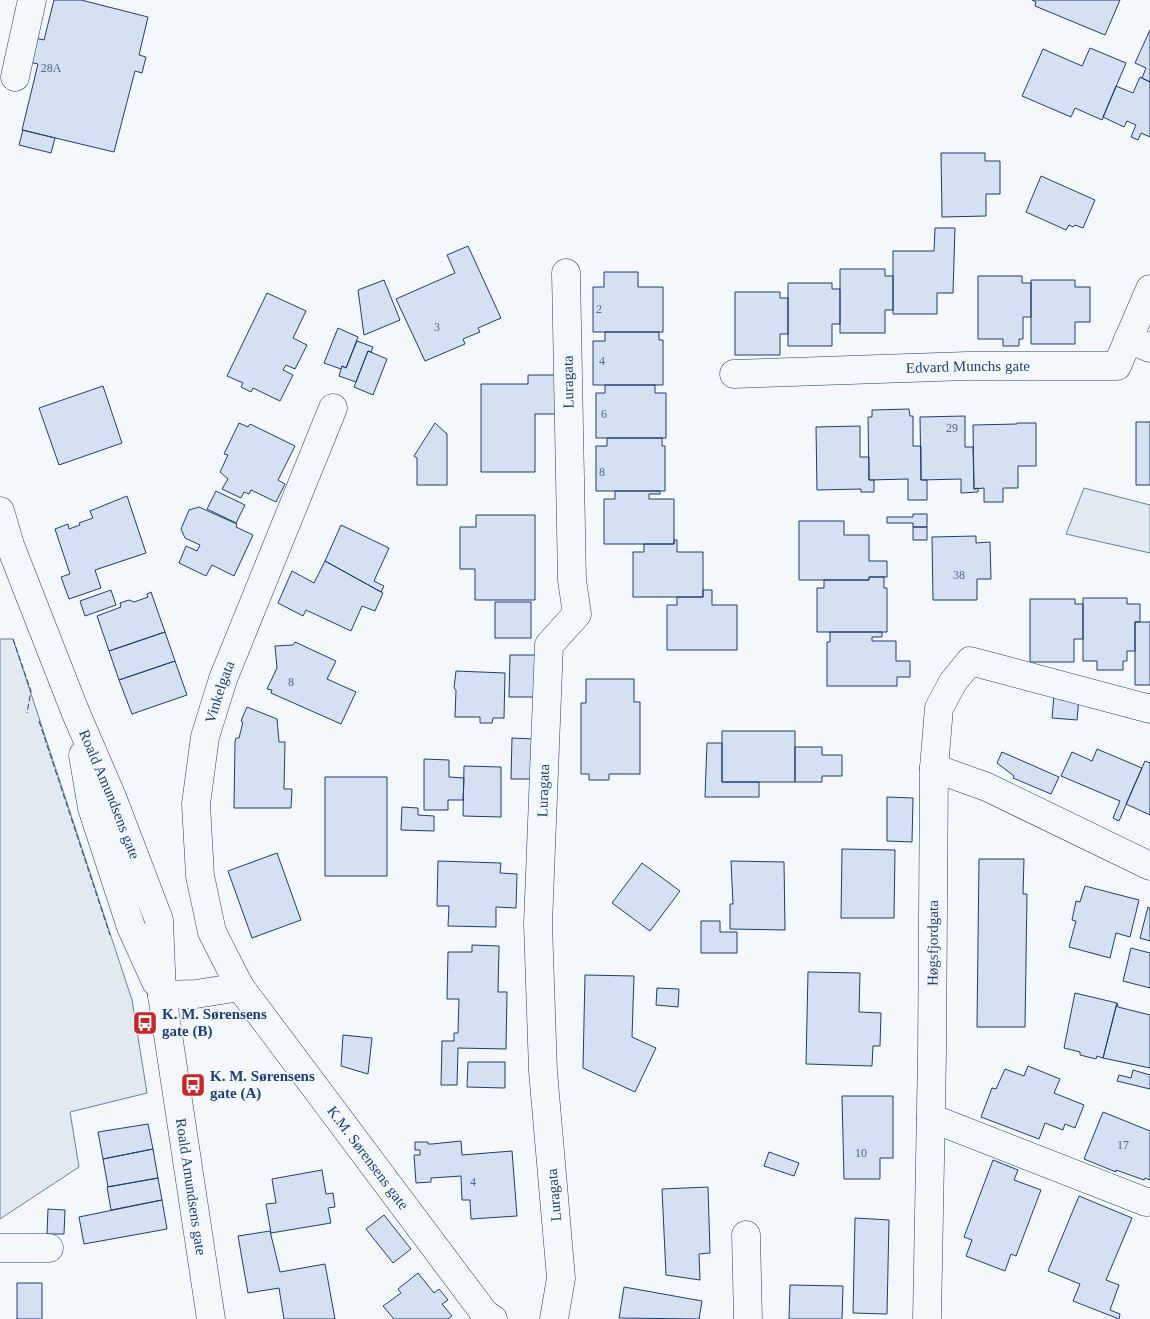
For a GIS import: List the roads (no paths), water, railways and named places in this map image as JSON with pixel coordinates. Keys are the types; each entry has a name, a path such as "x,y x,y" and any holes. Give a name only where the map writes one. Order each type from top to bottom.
{"street":[{"path":"15,77 32,0"},
{"name":"Luragata","path":"554,1319 562,1278 543,1071 538,924 549,645 577,614 572,580 566,273"},
{"name":"Edvard Munchs gate","path":"734,374 966,366 1117,366 1139,344 1150,289"},
{"name":"Vinkelgata","path":"240,987 212,932 200,876 196,804 205,736 227,670 333,408"},
{"name":"Roald Amundsens gate","path":"0,512 10,545 75,711 92,808 131,927 162,995 211,1319"},
{"name":"Høgsfjordgata","path":"927,1319 934,768 939,708 954,682 970,660 1150,709"},
{"path":"934,768 987,787 1150,866"},
{"path":"162,995 196,994 240,987"},
{"name":"K.M. Sørensens gate","path":"240,987 485,1314 493,1319"},
{"path":"931,1118 1146,1202"},
{"path":"746,1235 748,1319"},
{"path":"0,1248 49,1248"}],"place":[{"name":"K. M. Sørensens gate (B)","path":"145,1023"},
{"name":"K. M. Sørensens gate (A)","path":"193,1085"}]}
